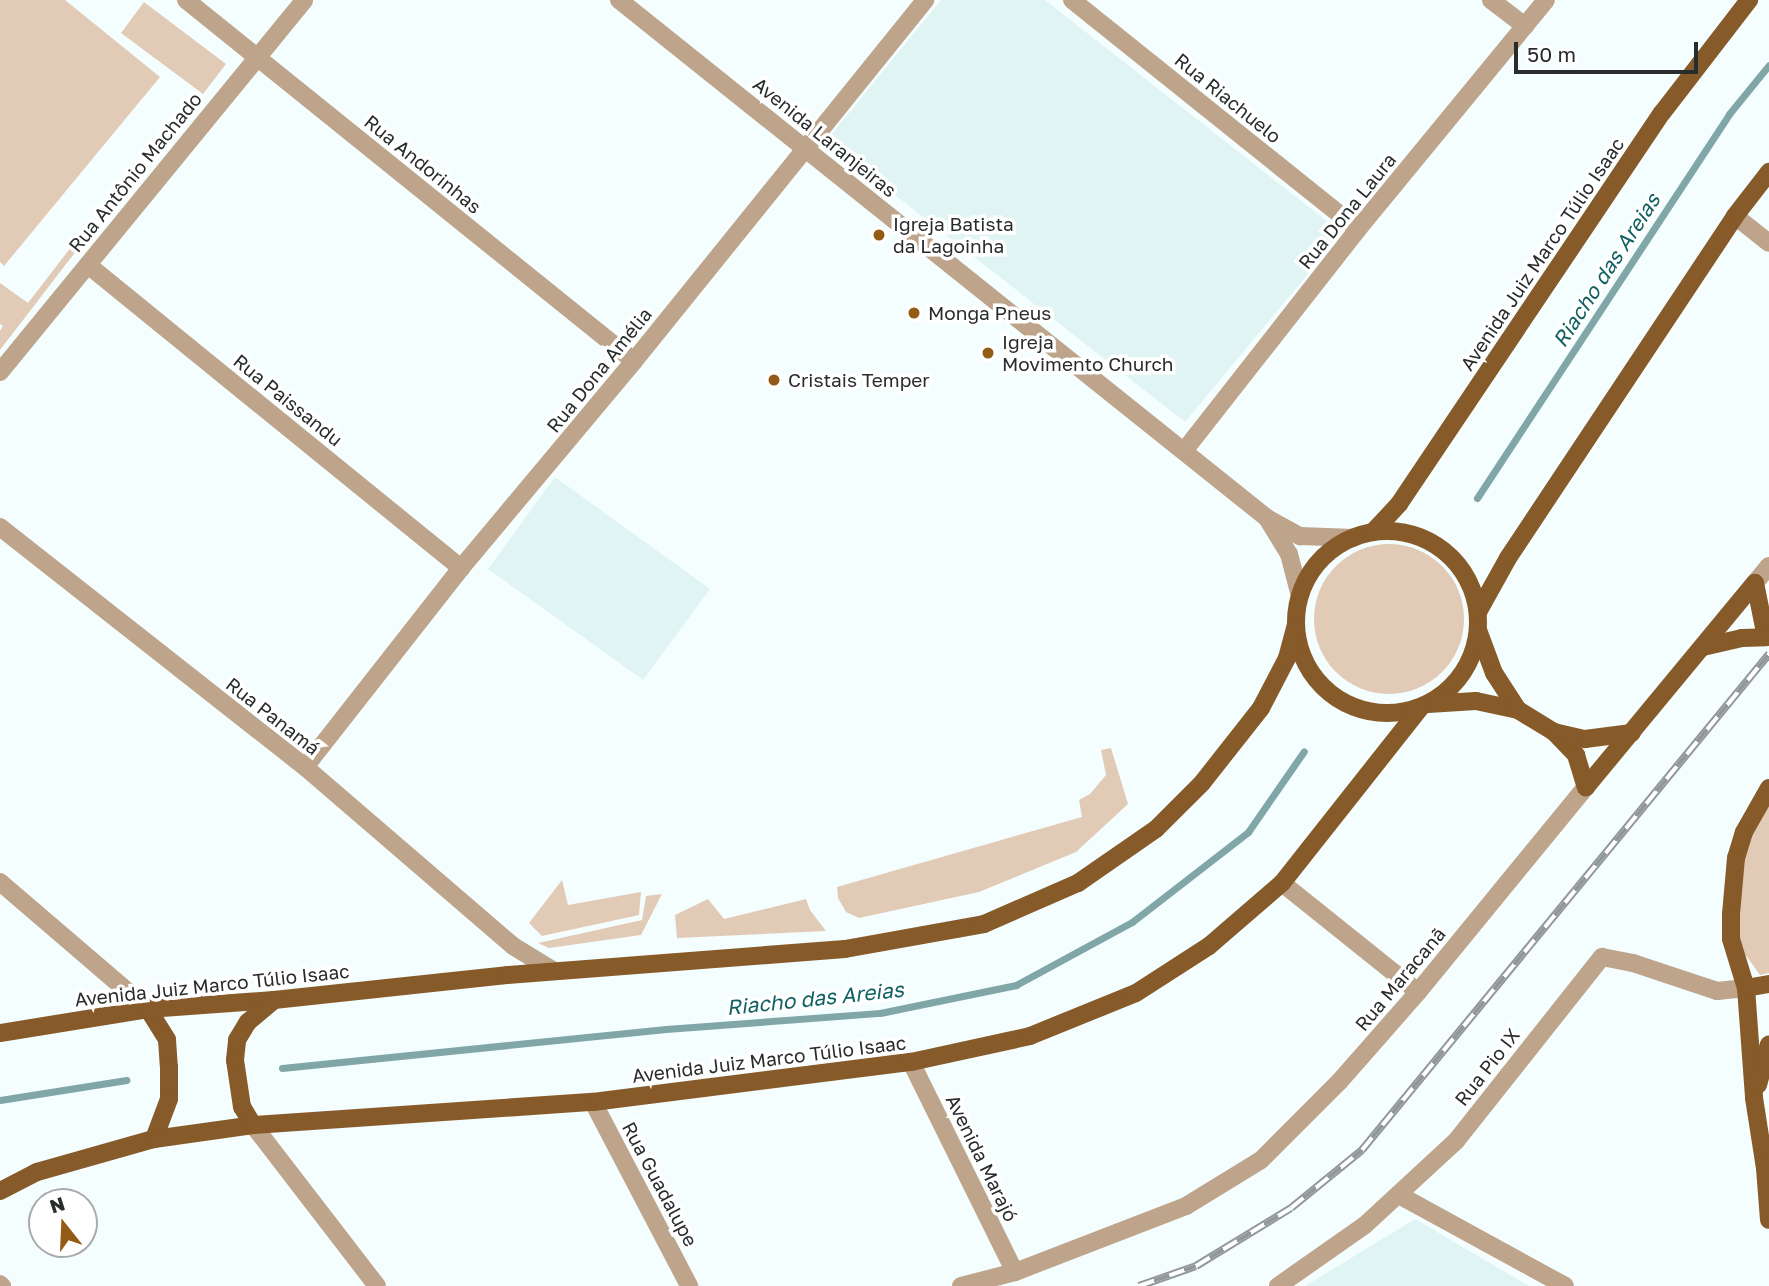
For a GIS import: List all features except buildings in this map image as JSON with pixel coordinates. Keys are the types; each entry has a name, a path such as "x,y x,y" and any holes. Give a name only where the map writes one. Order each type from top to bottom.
{"main road":[{"name":"Avenida Juiz Marco Túlio Isaac","path":"1373,532 1399,504 1662,113 1749,0"},
{"path":"1424,705 1449,690 1465,670 1478,621 1508,558 1735,216 1769,172"},
{"path":"1518,710 1494,673 1466,577 1455,561 1433,543 1406,533 1373,532 1353,538 1330,551 1311,572 1300,596 1296,625 1301,653 1315,679 1337,698 1364,710 1393,713 1424,705 1476,701 1518,710 1554,732 1576,755 1586,787"},
{"path":"1703,647 1742,638 1767,639 1755,583"},
{"name":"Rua Maracanã","path":"1586,787 1755,583"},
{"name":"Avenida Juiz Marco Túlio Isaac","path":"0,1033 148,1009 274,1000 554,971 845,949 984,924 1077,883 1156,829 1202,783 1261,708 1287,659 1296,625"},
{"name":"Avenida Juiz Marco Túlio Isaac","path":"0,1191 37,1172 154,1139 253,1125 593,1102 911,1062 1030,1036 1136,993 1209,946 1282,883 1424,705"},
{"path":"1554,732 1585,739 1632,733"},
{"path":"1769,788 1744,832 1732,885 1731,939 1746,988 1754,1098 1767,1170 1769,1220"},
{"path":"1746,988 1769,985"},
{"path":"253,1125 242,1107 234,1060 237,1040 248,1022 274,1000"},
{"path":"148,1009 167,1040 169,1067 169,1100 154,1139"},
{"path":"1754,1098 1769,1044"}],"street":[{"name":"Rua Andorinhas","path":"186,0 634,361"},
{"name":"Rua Antônio Machado","path":"0,372 304,0"},
{"name":"Avenida Laranjeiras","path":"619,0 1267,518 1300,536 1353,538"},
{"name":"Rua Dona Amélia","path":"305,767 461,568 634,361 925,0"},
{"name":"Rua Riachuelo","path":"1072,0 1358,229"},
{"path":"1492,0 1525,26"},
{"name":"Rua Dona Laura","path":"1184,451 1358,229 1546,0"},
{"path":"1735,216 1769,243"},
{"name":"Rua Paissandu","path":"88,265 461,568"},
{"name":"Avenida Laranjeiras","path":"1267,518 1289,554 1300,596"},
{"name":"Rua Panamá","path":"0,527 305,767 513,946 554,971"},
{"name":"Rua Maracanã","path":"1755,583 1769,566"},
{"name":"Rua Maracanã","path":"961,1286 1015,1272 1186,1206 1261,1160 1339,1082 1418,992 1586,787"},
{"path":"0,882 148,1009"},
{"path":"1282,883 1418,992"},
{"path":"508,975 513,946"},
{"name":"Rua Pio IX","path":"1278,1286 1365,1225 1456,1141 1602,957 1633,963 1717,992 1746,988"},
{"name":"Avenida Marajó","path":"911,1062 1015,1272"},
{"name":"Rua Guadalupe","path":"593,1102 689,1286"},
{"path":"253,1125 377,1286"},
{"path":"1399,1195 1565,1286"}],"shaded area":[{"path":"0,0 65,0 160,77 4,266 0,262"},
{"path":"941,0 1045,0 1342,233 1185,422 826,141"},
{"path":"144,2 226,64 203,94 121,33"},
{"path":"88,225 93,229 0,350 0,331 3,326 0,324 0,283 28,303"},
{"path":"555,477 710,589 643,680 488,569"},
{"path":"1389,544 1418,549 1442,566 1459,590 1464,619 1459,648 1442,672 1418,689 1389,694 1360,689 1336,672 1319,648 1314,619 1319,590 1336,566 1360,549"},
{"path":"1111,748 1128,804 1076,852 979,892 859,918 846,912 838,898 837,887 1082,817 1079,800 1090,794 1106,775 1101,750"},
{"path":"1769,802 1769,973 1760,975 1742,950 1734,905 1739,867 1761,810"},
{"path":"562,880 568,905 641,892 639,915 542,936 529,923"},
{"path":"662,894 641,935 549,948 538,943 642,920 646,896"},
{"path":"708,899 724,919 806,899 810,910 826,931 677,938 675,915"},
{"path":"1415,1219 1529,1286 1305,1286"}],"waterway":[{"name":"Riacho das Areias","path":"1477,498 1729,114 1769,65"},
{"name":"Riacho das Areias","path":"282,1068 666,1029 880,1013 1016,985 1132,922 1248,832 1304,751"},
{"name":"Riacho das Areias","path":"0,1100 126,1080"}],"railway":[{"path":"1139,1286 1196,1266 1291,1208 1362,1150 1769,654"}],"place":[{"name":"Igreja Batista da Lagoinha","path":"879,235"},
{"name":"Monga Pneus","path":"914,313"},
{"name":"Igreja Movimento Church","path":"988,353"},
{"name":"Cristais Temper","path":"774,380"}]}
